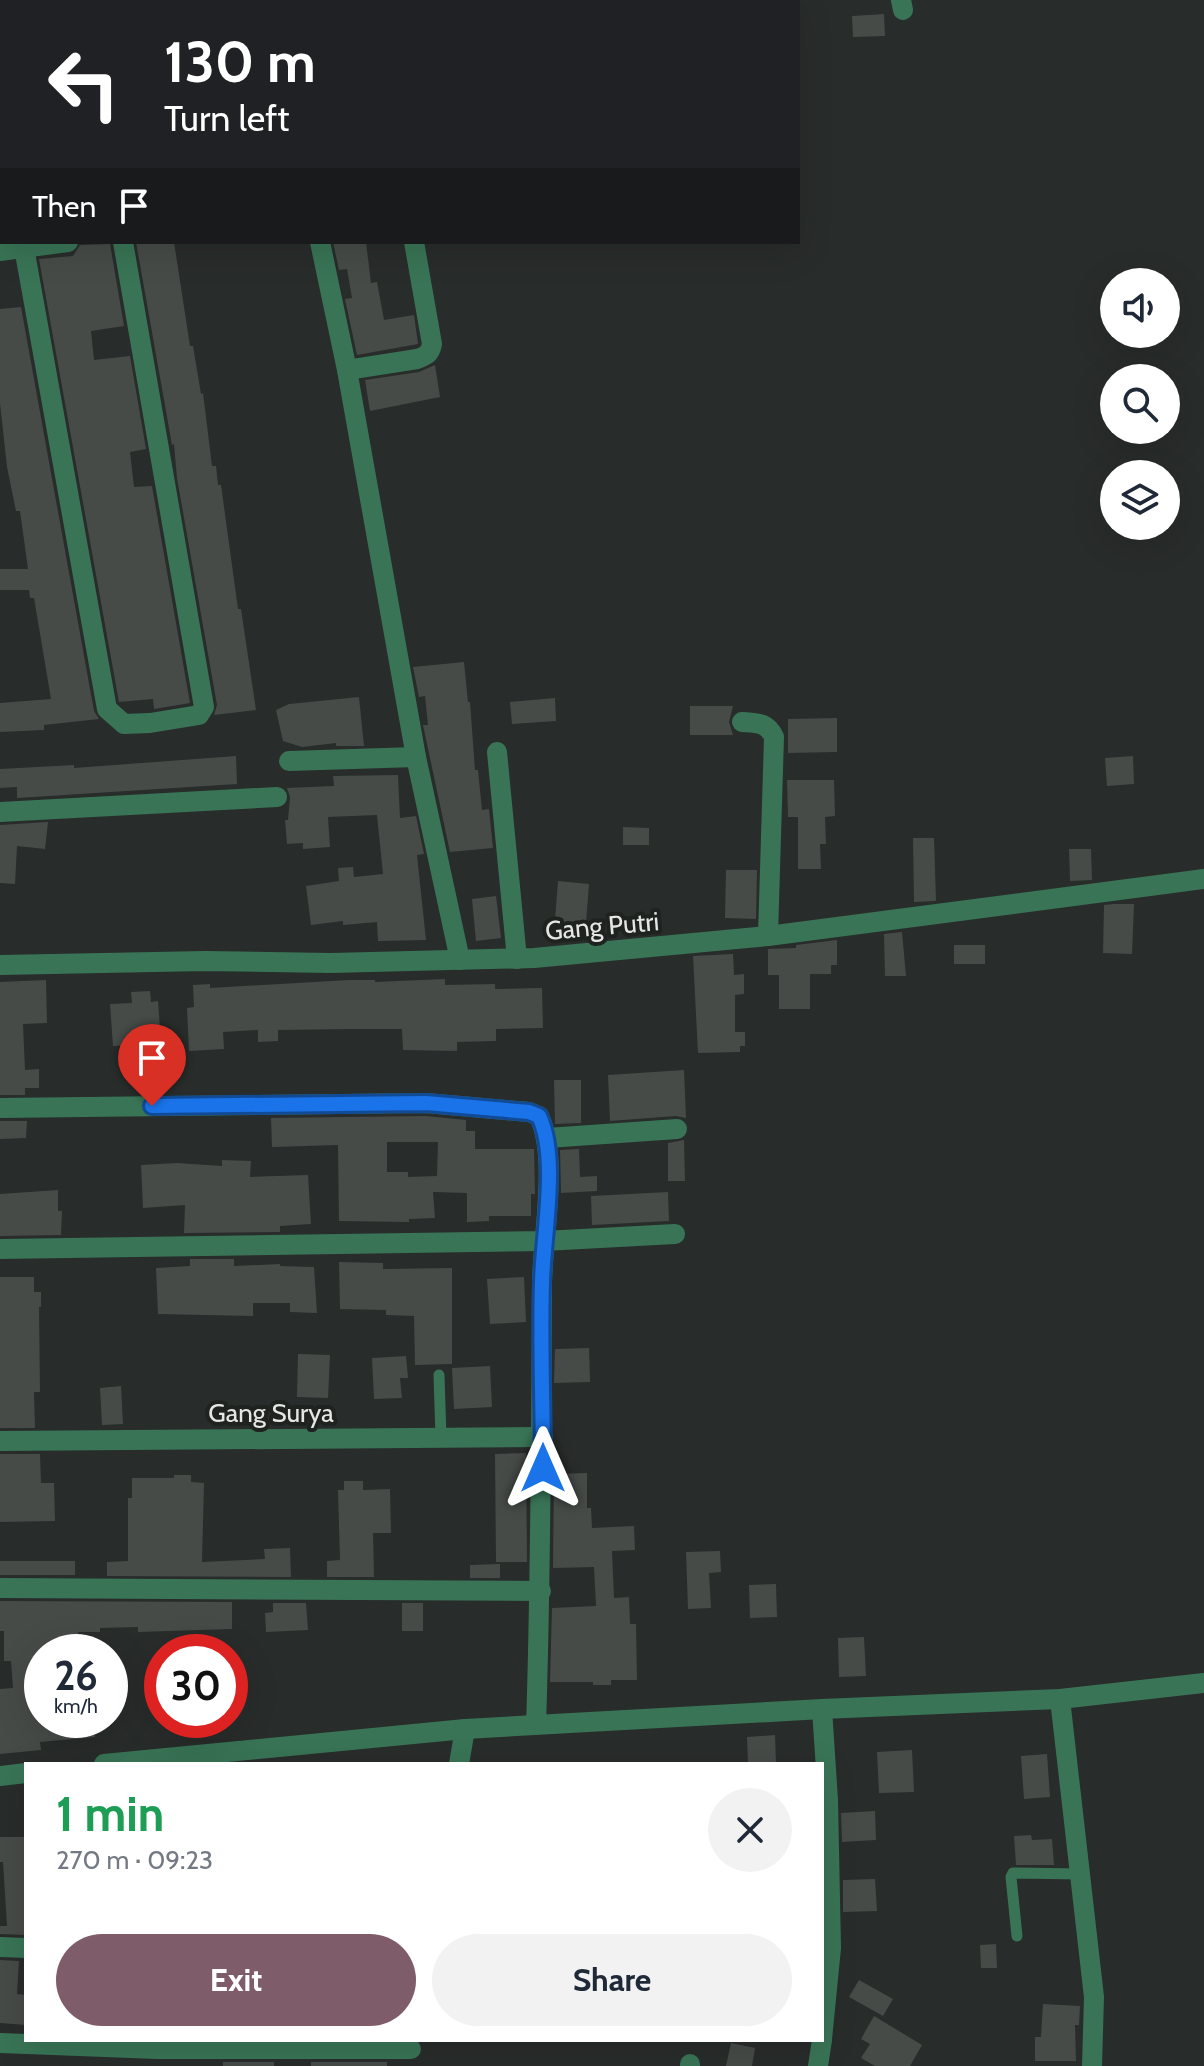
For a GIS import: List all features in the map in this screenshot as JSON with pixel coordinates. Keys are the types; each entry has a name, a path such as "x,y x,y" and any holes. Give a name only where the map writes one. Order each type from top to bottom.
{"street":[{"path":"0,251 23,245 107,709 124,724 150,723 199,715 204,707 123,244"},
{"path":"320,244 347,370 416,757 460,960"},
{"path":"347,370 417,359 431,350 414,244"},
{"path":"742,722 760,723 769,728 774,737 768,936"},
{"path":"497,752 517,959"},
{"path":"289,761 416,757"},
{"path":"0,812 277,797"},
{"name":"Gang Putri","path":"0,965 517,959 768,936 1204,879"},
{"path":"0,1108 426,1103 529,1112 539,1116 547,1138 542,1282 541,1591 536,1725"},
{"path":"547,1138 677,1129"},
{"path":"0,1249 544,1241 675,1234"},
{"name":"Gang Surya","path":"0,1441 543,1437"},
{"path":"0,1588 541,1591"},
{"path":"125,1762 465,1729 1060,1699 1204,1683"},
{"path":"1060,1699 1094,1997 1092,2066"},
{"path":"822,1709 831,1948 824,2020"},
{"path":"459,1762 465,1729"},
{"path":"0,1776 24,1773"},
{"path":"0,1947 24,1948"},
{"path":"818,2066 822,2042"},
{"path":"0,2043 157,2049 411,2052"}],"lane":[{"path":"439,1375 441,1438"},
{"path":"1017,1936 1013,1873 1081,1874"}],"building":[{"path":"884,14 885,36 853,37 852,16"},
{"path":"110,244 124,326 91,331 94,360 130,356 146,449 130,452 134,487 152,486 190,703 154,709 153,699 119,702 39,259 73,256 80,245"},
{"path":"136,244 174,244 190,346 193,346 203,393 212,466 216,466 218,485 221,485 256,710 214,715 217,705"},
{"path":"333,244 366,244 371,283 377,282 384,320 414,315 418,344 357,355 345,299 352,298 347,269 339,270"},
{"path":"21,307 94,711 99,719 44,725 44,730 0,732 0,703 51,699 34,598 30,598 29,590 0,590 0,569 28,569 20,511 16,511 7,467 0,403 0,309"},
{"path":"435,365 440,397 370,411 365,380 419,372"},
{"path":"464,662 475,770 478,770 482,810 489,809 493,848 450,852 423,725 428,725 425,696 419,697 413,667"},
{"path":"359,697 364,746 336,746 336,743 302,747 283,741 276,710 289,704"},
{"path":"555,698 556,721 512,724 510,702"},
{"path":"690,706 733,706 729,722 733,735 690,735"},
{"path":"837,718 837,752 788,753 788,719"},
{"path":"236,756 237,784 17,798 17,787 0,788 0,769 74,765 74,768"},
{"path":"1133,756 1134,784 1107,786 1105,758"},
{"path":"398,775 400,818 416,816 424,854 417,855 426,940 378,941 377,922 343,925 343,921 311,925 306,886 339,881 338,868 353,867 354,877 383,874 377,815 328,817 330,847 303,849 303,843 287,844 285,820 288,820 290,797 287,788 334,786 333,776"},
{"path":"787,780 834,780 835,816 825,817 826,844 820,844 821,869 798,869 798,817 788,817"},
{"path":"48,822 45,849 17,846 15,884 0,883 0,825"},
{"path":"623,827 649,828 649,845 623,845"},
{"path":"913,838 934,838 936,901 914,902"},
{"path":"1069,849 1091,849 1092,880 1070,881"},
{"path":"726,870 757,870 756,919 725,918"},
{"path":"558,881 589,884 585,936 554,933"},
{"path":"496,896 501,938 476,941 472,899"},
{"path":"1134,904 1132,954 1103,953 1104,905"},
{"path":"902,932 906,976 885,976 884,934"},
{"path":"837,940 837,965 831,965 831,974 810,974 810,1009 779,1009 779,975 768,975 768,949 796,948 796,945"},
{"path":"954,945 985,945 985,964 954,964"},
{"path":"733,954 734,975 744,974 744,994 735,995 735,1032 745,1032 745,1046 740,1046 740,1052 698,1053 693,956"},
{"path":"445,979 445,985 495,984 495,989 542,988 543,1028 496,1029 496,1041 457,1042 457,1051 403,1050 402,1029 350,1029 278,1030 278,1041 258,1042 258,1030 223,1032 224,1049 189,1051 187,1008 194,1007 193,985 210,984 210,988 349,980"},
{"path":"46,980 47,1023 23,1024 25,1070 39,1069 39,1088 25,1088 25,1095 0,1095 0,982"},
{"path":"150,991 151,1002 158,1001 161,1043 113,1046 110,1004 132,1003 131,992"},
{"path":"684,1070 686,1118 610,1121 608,1075"},
{"path":"554,1080 581,1080 581,1123 555,1124"},
{"path":"426,1116 466,1120 466,1131 475,1131 475,1149 534,1149 535,1194 531,1194 531,1216 489,1216 489,1221 467,1222 467,1193 433,1192 435,1218 409,1219 409,1222 339,1221 338,1145 272,1147 271,1118","holes":["387,1142 438,1142 437,1176 408,1177 408,1172 387,1172"]},
{"path":"0,1121 27,1121 26,1138 0,1139"},
{"path":"684,1140 685,1181 668,1181 668,1143"},
{"path":"579,1149 580,1177 597,1176 597,1191 561,1193 560,1150"},
{"path":"222,1160 251,1161 250,1177 308,1175 311,1224 280,1226 280,1232 184,1233 185,1205 143,1208 141,1165 177,1163 222,1166"},
{"path":"58,1190 58,1211 62,1211 61,1235 0,1236 0,1194"},
{"path":"668,1192 669,1221 592,1225 591,1196"},
{"path":"190,1259 234,1259 234,1266 280,1264 314,1267 317,1313 290,1312 290,1303 253,1303 253,1316 158,1314 156,1268 190,1266"},
{"path":"339,1262 383,1263 383,1269 452,1268 452,1364 415,1365 414,1316 386,1315 386,1310 340,1309"},
{"path":"0,1277 34,1277 34,1292 41,1292 40,1392 34,1392 35,1428 0,1428"},
{"path":"524,1277 526,1322 490,1324 487,1279"},
{"path":"589,1348 590,1382 554,1383 555,1349"},
{"path":"298,1354 330,1355 328,1398 297,1397"},
{"path":"406,1356 408,1378 400,1378 402,1398 374,1399 372,1358"},
{"path":"490,1366 492,1407 454,1409 452,1368"},
{"path":"121,1386 123,1424 102,1425 100,1388"},
{"path":"526,1453 527,1562 496,1562 495,1454"},
{"path":"0,1454 40,1454 41,1483 54,1483 55,1521 0,1522"},
{"path":"587,1473 587,1508 591,1508 592,1528 634,1526 635,1550 612,1551 614,1598 629,1597 630,1624 636,1624 637,1680 611,1680 611,1685 550,1682 552,1608 596,1606 594,1567 553,1568 554,1474"},
{"path":"174,1475 191,1475 191,1482 204,1483 202,1562 265,1559 264,1549 290,1548 291,1577 107,1576 107,1562 128,1561 128,1498 132,1498 132,1478 174,1478"},
{"path":"344,1481 363,1481 363,1490 390,1489 391,1533 373,1533 374,1577 327,1577 327,1561 340,1560 338,1490 344,1490"},
{"path":"720,1551 721,1572 709,1573 711,1608 688,1609 686,1552"},
{"path":"0,1561 75,1561 75,1575 0,1575"},
{"path":"500,1564 500,1578 470,1578 470,1565"},
{"path":"776,1584 777,1617 750,1618 749,1585"},
{"path":"0,1601 232,1602 232,1629 138,1632 138,1627 100,1628 100,1632 78,1634 24,1634 24,1738 84,1738 40,1742 41,1750 0,1754 0,1689 13,1688 11,1661 4,1661 4,1631 0,1631"},
{"path":"273,1603 306,1603 308,1630 266,1632 265,1613 273,1612"},
{"path":"402,1603 423,1603 423,1631 402,1631"},
{"path":"864,1637 866,1676 839,1677 838,1638"},
{"path":"775,1735 776,1762 748,1762 747,1737"},
{"path":"912,1750 914,1792 879,1793 877,1752"},
{"path":"1047,1754 1050,1797 1024,1799 1021,1756"},
{"path":"875,1811 876,1840 842,1842 841,1813"},
{"path":"1031,1835 1032,1840 1052,1839 1054,1865 1016,1865 1014,1836"},
{"path":"0,1837 24,1837 24,1935 0,1934 0,1926 7,1926 3,1862 0,1862"},
{"path":"875,1879 877,1911 843,1912 843,1880"},
{"path":"996,1944 997,1968 981,1968 980,1945"},
{"path":"0,1960 19,1961 17,1994 24,1995 24,2025 0,2023"},
{"path":"859,1980 893,1999 883,2016 849,1997"},
{"path":"1043,2004 1080,2006 1079,2025 1075,2025 1076,2061 1035,2061 1035,2037 1041,2037"},
{"path":"874,2016 922,2045 910,2066 875,2066 861,2058 870,2044 861,2039"},
{"path":"731,2043 755,2048 752,2066 726,2066"},
{"path":"223,2062 274,2062 274,2066 223,2066"},
{"path":"311,2062 387,2062 387,2066 311,2066"}],"route":[{"path":"152,1106 426,1103 529,1112 539,1116 547,1138 542,1282 543,1468"}]}
